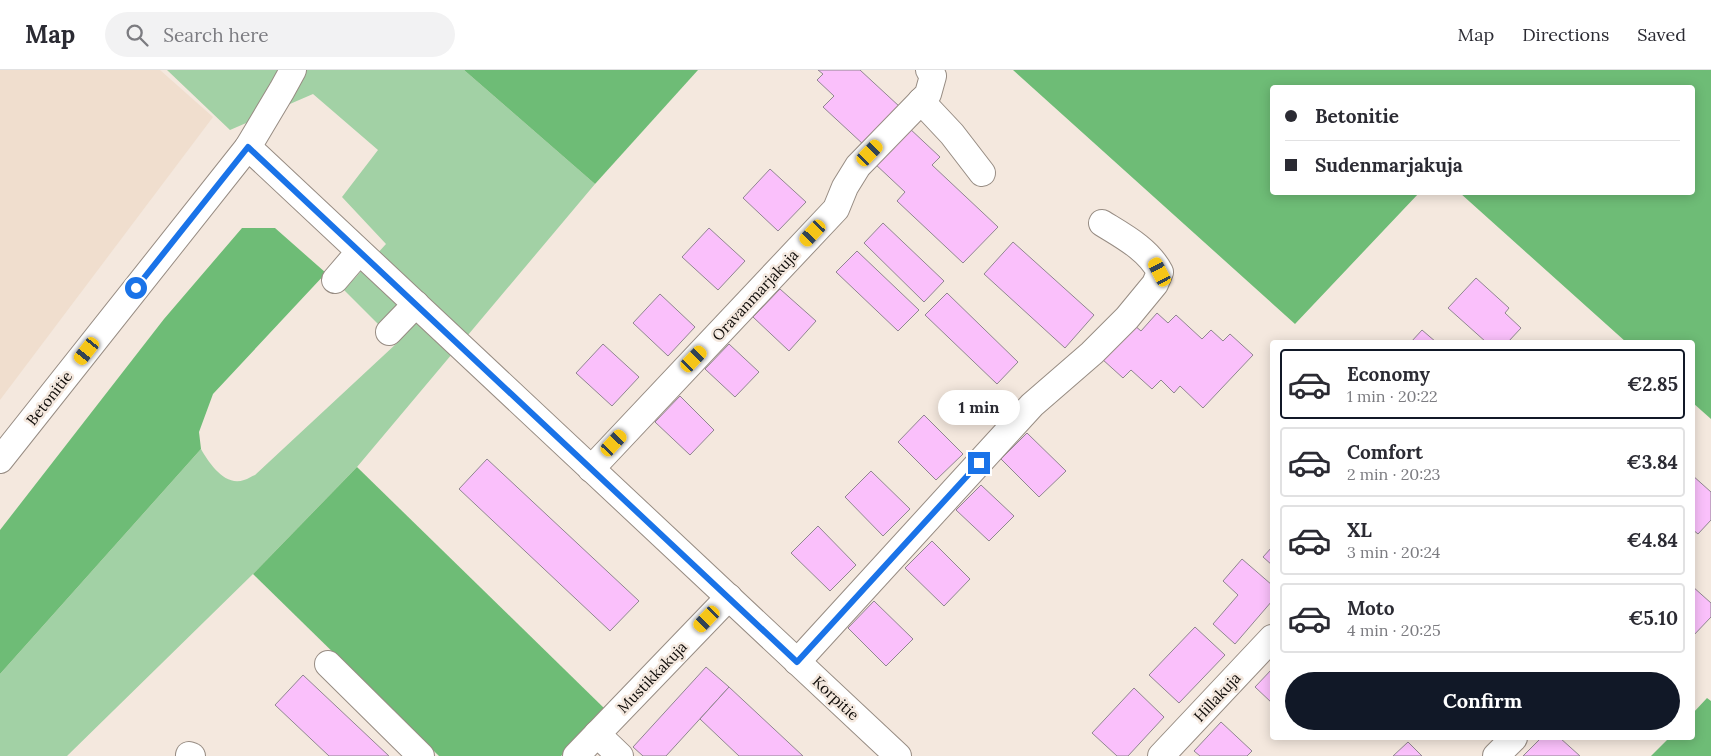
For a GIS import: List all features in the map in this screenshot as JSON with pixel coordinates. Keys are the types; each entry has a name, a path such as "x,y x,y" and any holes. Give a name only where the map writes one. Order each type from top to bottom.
{"street":[{"name":"Betonitie","path":"0,460 248,147 292,70"},
{"path":"929,70 933,76 928,94 921,101 952,134 982,173"},
{"name":"Oravanmarjakuja","path":"591,469 836,209 844,187 858,166 921,101"},
{"name":"Korpitie","path":"248,147 898,756"},
{"path":"797,662 1032,405 1085,359 1127,318 1155,284 1160,272 1154,261 1129,240 1102,223"},
{"path":"335,280 360,252"},
{"path":"388,332 416,304"},
{"name":"Mustikkakuja","path":"576,756 728,598"},
{"name":"Hillakuja","path":"1161,756 1270,640"},
{"path":"328,664 421,756"},
{"path":"597,734 620,756"},
{"path":"1496,756 1512,740"}],"shaded area":[{"path":"0,70 160,70 213,117 0,400"}],"green space":[{"path":"167,70 464,70 595,184 357,467 253,574 67,756 0,756 0,674 201,449 213,467 230,480 244,480 255,475 397,343 344,290 386,244 342,197 378,150 313,94 230,130"},
{"path":"464,70 698,70 595,184"},
{"path":"1013,70 1711,70 1711,419 1695,405 1695,340 1624,340 1462,195 1695,195 1695,85 1270,85 1270,195 1417,195 1295,324"},
{"path":"242,228 275,228 326,273 213,394 199,432 201,449 0,674 0,530 164,319"},
{"path":"357,467 606,710 561,756 439,756 253,574"},
{"path":"1707,698 1711,701 1711,756 1651,756 1667,740 1695,740 1695,711"}],"building":[{"path":"818,70 860,70 900,107 864,145 823,107 834,96 817,80 823,74"},
{"path":"908,127 940,157 932,165 998,227 963,263 897,201 905,192 874,163"},
{"path":"770,169 806,202 778,231 743,198"},
{"path":"883,223 944,281 924,302 864,243"},
{"path":"709,228 745,261 718,290 682,257"},
{"path":"1013,242 1094,315 1065,348 984,274"},
{"path":"857,251 919,310 898,331 836,272"},
{"path":"1476,278 1509,308 1505,313 1521,328 1510,340 1484,340 1448,308"},
{"path":"780,289 816,321 789,351 753,317"},
{"path":"947,293 1018,362 997,384 925,315"},
{"path":"660,294 695,327 668,356 633,323"},
{"path":"1157,313 1168,323 1176,315 1202,339 1211,330 1223,341 1230,334 1253,355 1203,408 1180,386 1174,393 1161,380 1152,389 1131,370 1123,378 1102,359 1134,325 1141,331"},
{"path":"1422,330 1434,340 1413,340"},
{"path":"603,344 639,377 612,406 576,373"},
{"path":"729,344 759,372 735,397 705,369"},
{"path":"680,396 714,430 690,455 655,422"},
{"path":"924,415 963,454 936,480 898,442"},
{"path":"1027,433 1066,471 1039,497 1001,459"},
{"path":"487,459 639,601 610,631 459,489"},
{"path":"871,471 910,509 883,536 845,497"},
{"path":"1695,478 1711,492 1711,520 1698,534 1695,532"},
{"path":"981,485 1014,516 989,541 956,510"},
{"path":"818,526 856,565 830,591 791,553"},
{"path":"932,541 970,579 944,606 905,568"},
{"path":"1270,549 1270,563 1263,557"},
{"path":"1242,559 1270,583 1270,603 1235,644 1213,624 1238,595 1223,581"},
{"path":"1695,589 1711,603 1711,617 1695,634"},
{"path":"874,601 913,639 886,666 848,628"},
{"path":"1195,627 1225,655 1179,703 1149,675"},
{"path":"706,667 729,687 666,756 643,756 633,747"},
{"path":"1270,671 1270,701 1255,687"},
{"path":"303,675 389,756 329,756 275,705"},
{"path":"729,687 803,756 739,756 700,719"},
{"path":"1134,688 1164,717 1128,756 1117,756 1092,733"},
{"path":"1221,722 1252,751 1247,756 1200,756 1194,751"},
{"path":"1539,740 1562,740 1580,756 1523,756"},
{"path":"1408,742 1422,756 1393,756"}],"route":[{"path":"136,288 248,147 797,662 979,463"}]}
